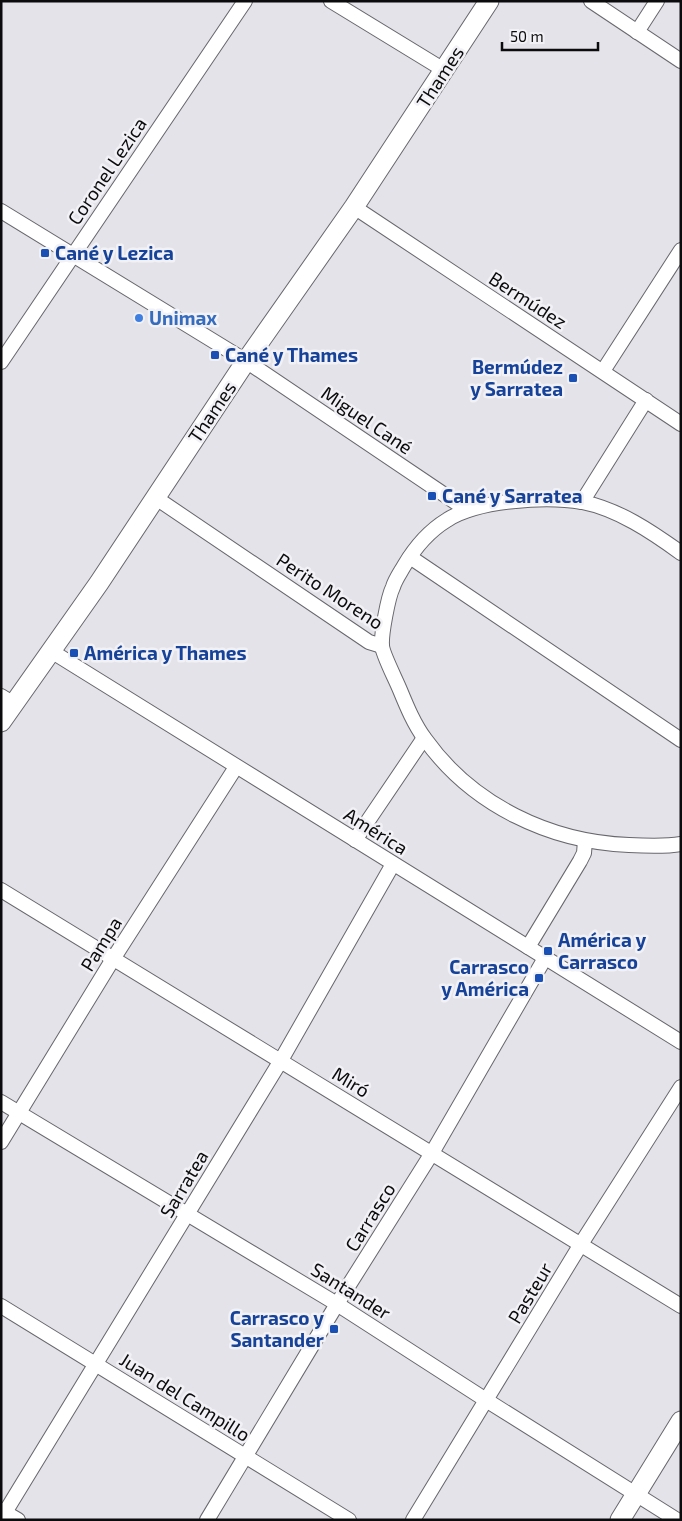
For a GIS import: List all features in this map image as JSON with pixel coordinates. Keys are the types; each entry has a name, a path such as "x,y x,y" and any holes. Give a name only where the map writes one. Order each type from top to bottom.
{"street":[{"name":"Coronel Lezica","path":"1,362 245,1"},
{"path":"331,1 444,70"},
{"name":"Thames","path":"1,722 7,700 51,651 100,583 246,360 354,207 489,1"},
{"path":"591,1 681,61"},
{"path":"637,32 657,1"},
{"name":"Bermúdez","path":"354,207 681,424"},
{"name":"Miguel Cané","path":"1,211 246,360 467,510"},
{"path":"603,371 680,254"},
{"path":"582,502 646,400"},
{"name":"Perito Moreno","path":"156,498 369,642 382,646 409,711 424,738 460,778 508,812 540,828 585,841 650,846 680,845"},
{"path":"382,646 392,588 410,557 428,534 447,520 467,510 533,499 582,502 625,518 681,553"},
{"path":"410,557 681,740"},
{"name":"América","path":"51,651 681,1042"},
{"path":"354,840 424,738"},
{"name":"Pampa","path":"1,1142 113,959 236,767"},
{"path":"528,948 580,861 584,853 585,841"},
{"name":"Sarratea","path":"3,1514 280,1062 393,864"},
{"name":"Miró","path":"1,890 681,1306"},
{"name":"Carrasco","path":"207,1520 337,1304 432,1153 545,958"},
{"name":"Pasteur","path":"413,1520 581,1244 681,1087"},
{"name":"Santander","path":"1,1102 337,1304 677,1520"},
{"name":"Juan del Campillo","path":"1,1306 349,1520"},
{"path":"620,1520 681,1421"},
{"path":"3,1514 18,1520"}],"place":[{"name":"Cané y Lezica","path":"45,253"},
{"name":"Unimax","path":"139,318"},
{"name":"Cané y Thames","path":"215,355"},
{"name":"Bermúdez y Sarratea","path":"573,378"},
{"name":"Cané y Sarratea","path":"432,496"},
{"name":"América y Thames","path":"74,653"},
{"name":"América y Carrasco","path":"548,951"},
{"name":"Carrasco y América","path":"539,978"},
{"name":"Carrasco y Santander","path":"334,1329"}]}
